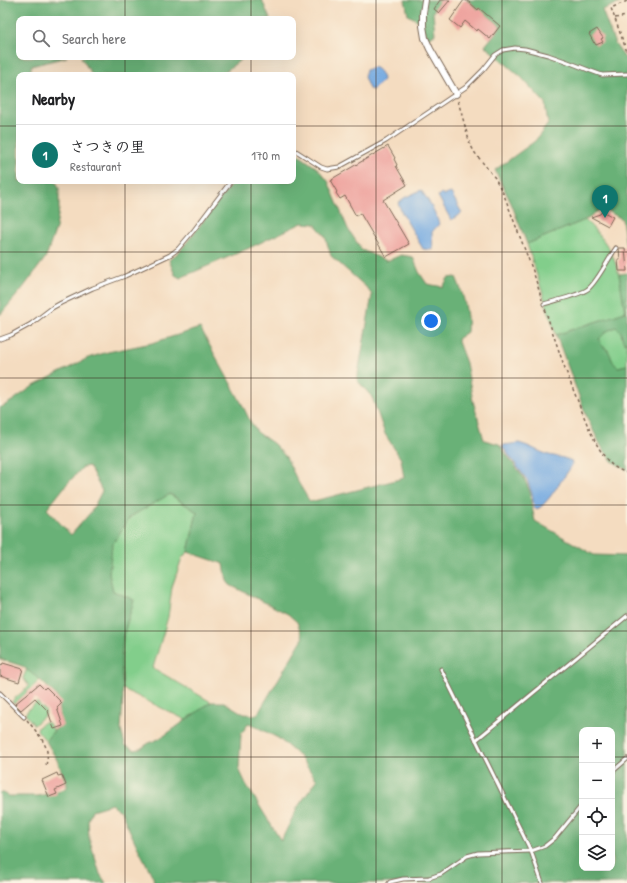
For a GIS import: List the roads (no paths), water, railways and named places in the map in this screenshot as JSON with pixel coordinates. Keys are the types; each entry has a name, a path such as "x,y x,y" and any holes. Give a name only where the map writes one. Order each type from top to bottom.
{"street":[{"path":"424,0 423,26 425,38 456,94"}],"lane":[{"path":"296,150 321,167 327,169 339,166 386,141 466,87 474,80 495,55 503,50 515,48 526,49 548,55 602,75 627,74"},
{"path":"0,339 31,324 61,303 170,256 194,230 229,184"},
{"path":"544,304 587,290 595,281 616,248"},
{"path":"476,740 627,616"},
{"path":"441,669 531,852 542,883"},
{"path":"0,693 24,718"},
{"path":"615,769 627,759"},
{"path":"389,883 403,879 429,878 441,874 467,856 478,853 531,852 545,846 555,838 579,809"}],"water":[{"path":"373,67 380,72 383,79 381,83 372,90 369,89 364,77 366,70"},
{"path":"421,190 432,206 439,224 432,232 433,250 423,249 402,213 398,203 404,198"},
{"path":"441,193 444,195 451,193 462,213 451,220 438,196"},
{"path":"519,443 549,455 571,461 572,464 550,497 539,508 535,509 534,507 532,494 527,480 502,446"}],"place":[{"name":"さつきの里","path":"605,218"}]}
